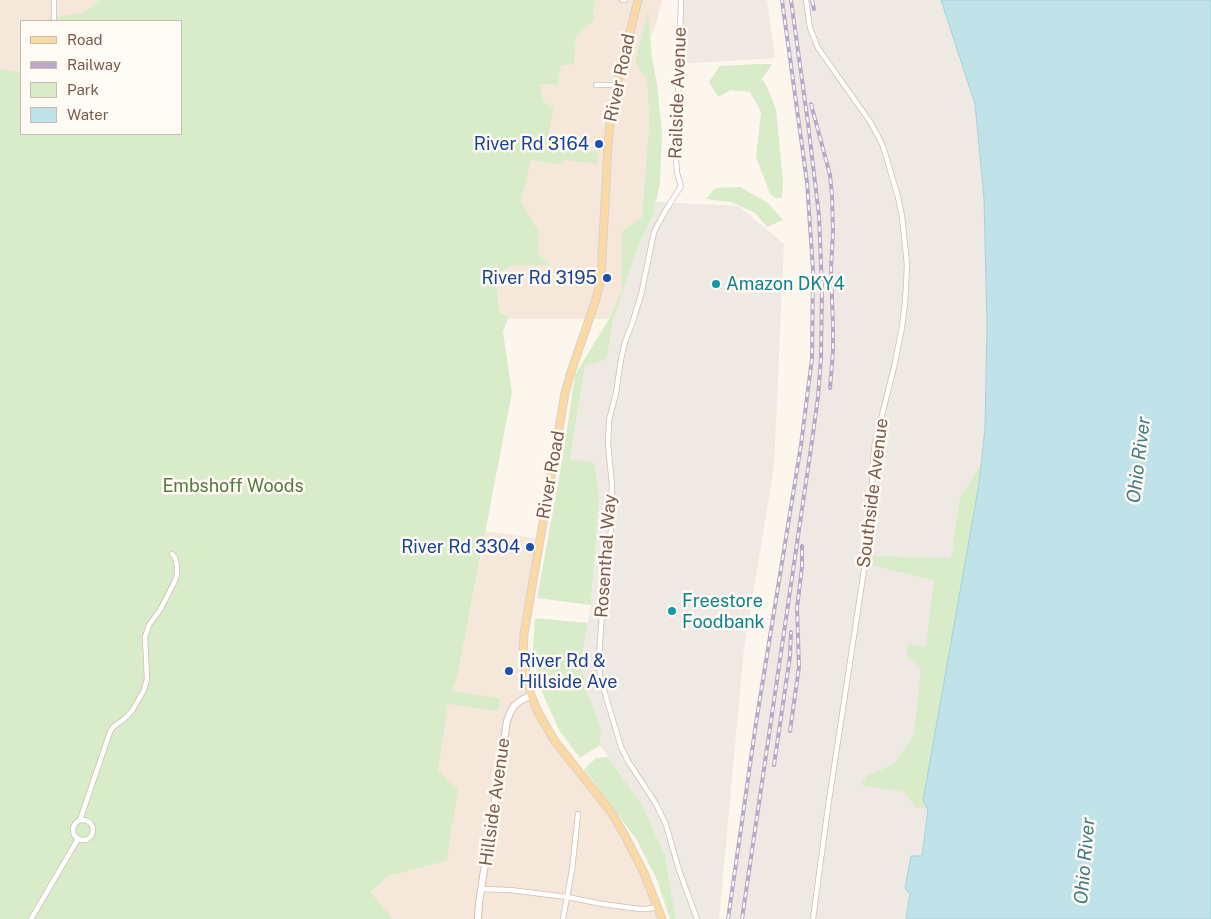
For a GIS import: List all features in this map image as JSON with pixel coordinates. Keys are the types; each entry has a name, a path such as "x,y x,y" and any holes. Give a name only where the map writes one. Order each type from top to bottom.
{"main road":[{"name":"River Road","path":"638,0 616,85 610,124 601,278 596,299 570,372 565,393 524,634 523,654 527,680 538,712 554,740 606,807 624,834 644,874 662,919"}],"street":[{"path":"54,0 54,18"},
{"name":"Railside Avenue","path":"681,0 676,157 677,173 681,186"},
{"name":"Southside Avenue","path":"806,0 810,28 818,48 871,123 883,146 900,204 907,265 902,327 875,443 870,529 813,919"},
{"path":"596,85 616,85"},
{"name":"Rosenthal Way","path":"681,186 662,215 654,232 641,295 625,342 609,420 608,444 612,484 611,529 599,656 600,677 621,747 656,804 666,825 679,870 697,919"},
{"path":"80,820 90,822 93,828 93,834 88,839 78,839 73,829 80,820 110,732 113,727 132,711 144,690 147,674 145,637 149,625 160,610 175,581 177,574 175,557 172,554"},
{"name":"Hillside Avenue","path":"478,919 507,721 514,706 531,695"},
{"path":"563,919 572,870 578,814"},
{"path":"31,919 78,839"},
{"path":"482,889 510,890 567,897 640,909 657,907"}],"shaded area":[{"path":"0,0 100,0 71,20 20,20 20,72 0,68"},
{"path":"592,0 662,0 655,28 635,62 647,78 649,122 642,217 622,231 622,290 609,319 501,319 495,276 512,265 549,265 538,253 539,232 521,201 531,160 546,163 565,150 547,142 554,107 544,102 539,84 554,66"},
{"path":"681,0 767,0 775,58 680,64"},
{"path":"782,0 941,0 975,104 984,198 987,325 985,428 979,484 922,857 911,856 910,894 906,919 728,919 756,723 801,445 812,358 813,270 807,182"},
{"path":"656,202 739,206 784,244 774,467 744,648 719,919 676,919 665,855 642,805 600,745 601,729 584,683 583,649 591,605 599,498 595,463 570,460 585,366 607,359 613,321 638,246 653,216"},
{"path":"486,531 539,539 523,654 538,712 624,834 662,919 393,919 371,894 388,876 447,861 432,738 458,674"}],"green space":[{"name":"Embshoff Woods","path":"100,0 594,0 596,6 593,7 594,20 576,36 574,64 561,65 558,85 539,84 544,102 554,107 547,142 563,149 598,153 597,164 564,160 563,164 546,163 531,160 521,201 539,232 538,253 550,265 512,265 495,276 500,314 509,315 503,332 512,392 458,674 452,691 500,698 498,711 448,704 438,770 454,787 458,787 447,861 388,876 371,893 393,919 0,919 0,68 20,72 20,135 182,135 182,20 47,20 47,18 82,13"},
{"path":"648,11 662,133 660,183 653,216 638,246 613,321 607,359 585,366 570,459 595,463 599,498 591,605 537,598 563,456 575,375 609,319 622,290 622,231 642,217 649,122 647,79 635,62"},
{"path":"772,64 762,79 776,109 783,182 782,198 775,198 770,194 756,157 761,112 750,92 731,90 718,97 709,82 720,66"},
{"path":"740,187 768,203 783,220 767,227 755,213 731,202 706,199 715,188"},
{"path":"981,464 959,604 923,801 928,809 915,807 904,792 861,785 867,775 893,765 914,736 921,668 907,657 908,643 926,647 934,580 871,565 872,556 951,558 960,498"},
{"path":"535,618 588,623 583,649 584,683 601,729 600,745 580,758 559,730 539,685 533,647"},
{"path":"608,757 642,805 665,855 676,919 670,919 657,880 637,840 584,769 596,758"}],"water":[{"name":"Ohio River","path":"941,0 1211,0 1211,919 906,919 910,894 905,888 911,856 922,856 928,809 923,801 979,484 985,428 987,325 984,198 975,104"}],"railway":[{"path":"728,919 756,723 801,445 812,358 813,270 807,182 782,0"},
{"path":"742,919 812,441 821,358 822,289 819,216 791,0"},
{"path":"812,0 814,9"},
{"path":"811,104 830,175 832,195 833,351 830,388"},
{"path":"790,731 799,667 797,608 802,567 802,546"},
{"path":"774,765 790,656 791,632"}],"place":[{"name":"River Rd 3164","path":"599,144"},
{"name":"River Rd 3195","path":"607,278"},
{"name":"Amazon DKY4","path":"716,284"},
{"name":"River Rd 3304","path":"530,547"},
{"name":"Freestore Foodbank","path":"672,611"},
{"name":"River Rd & Hillside Ave","path":"509,671"}]}
